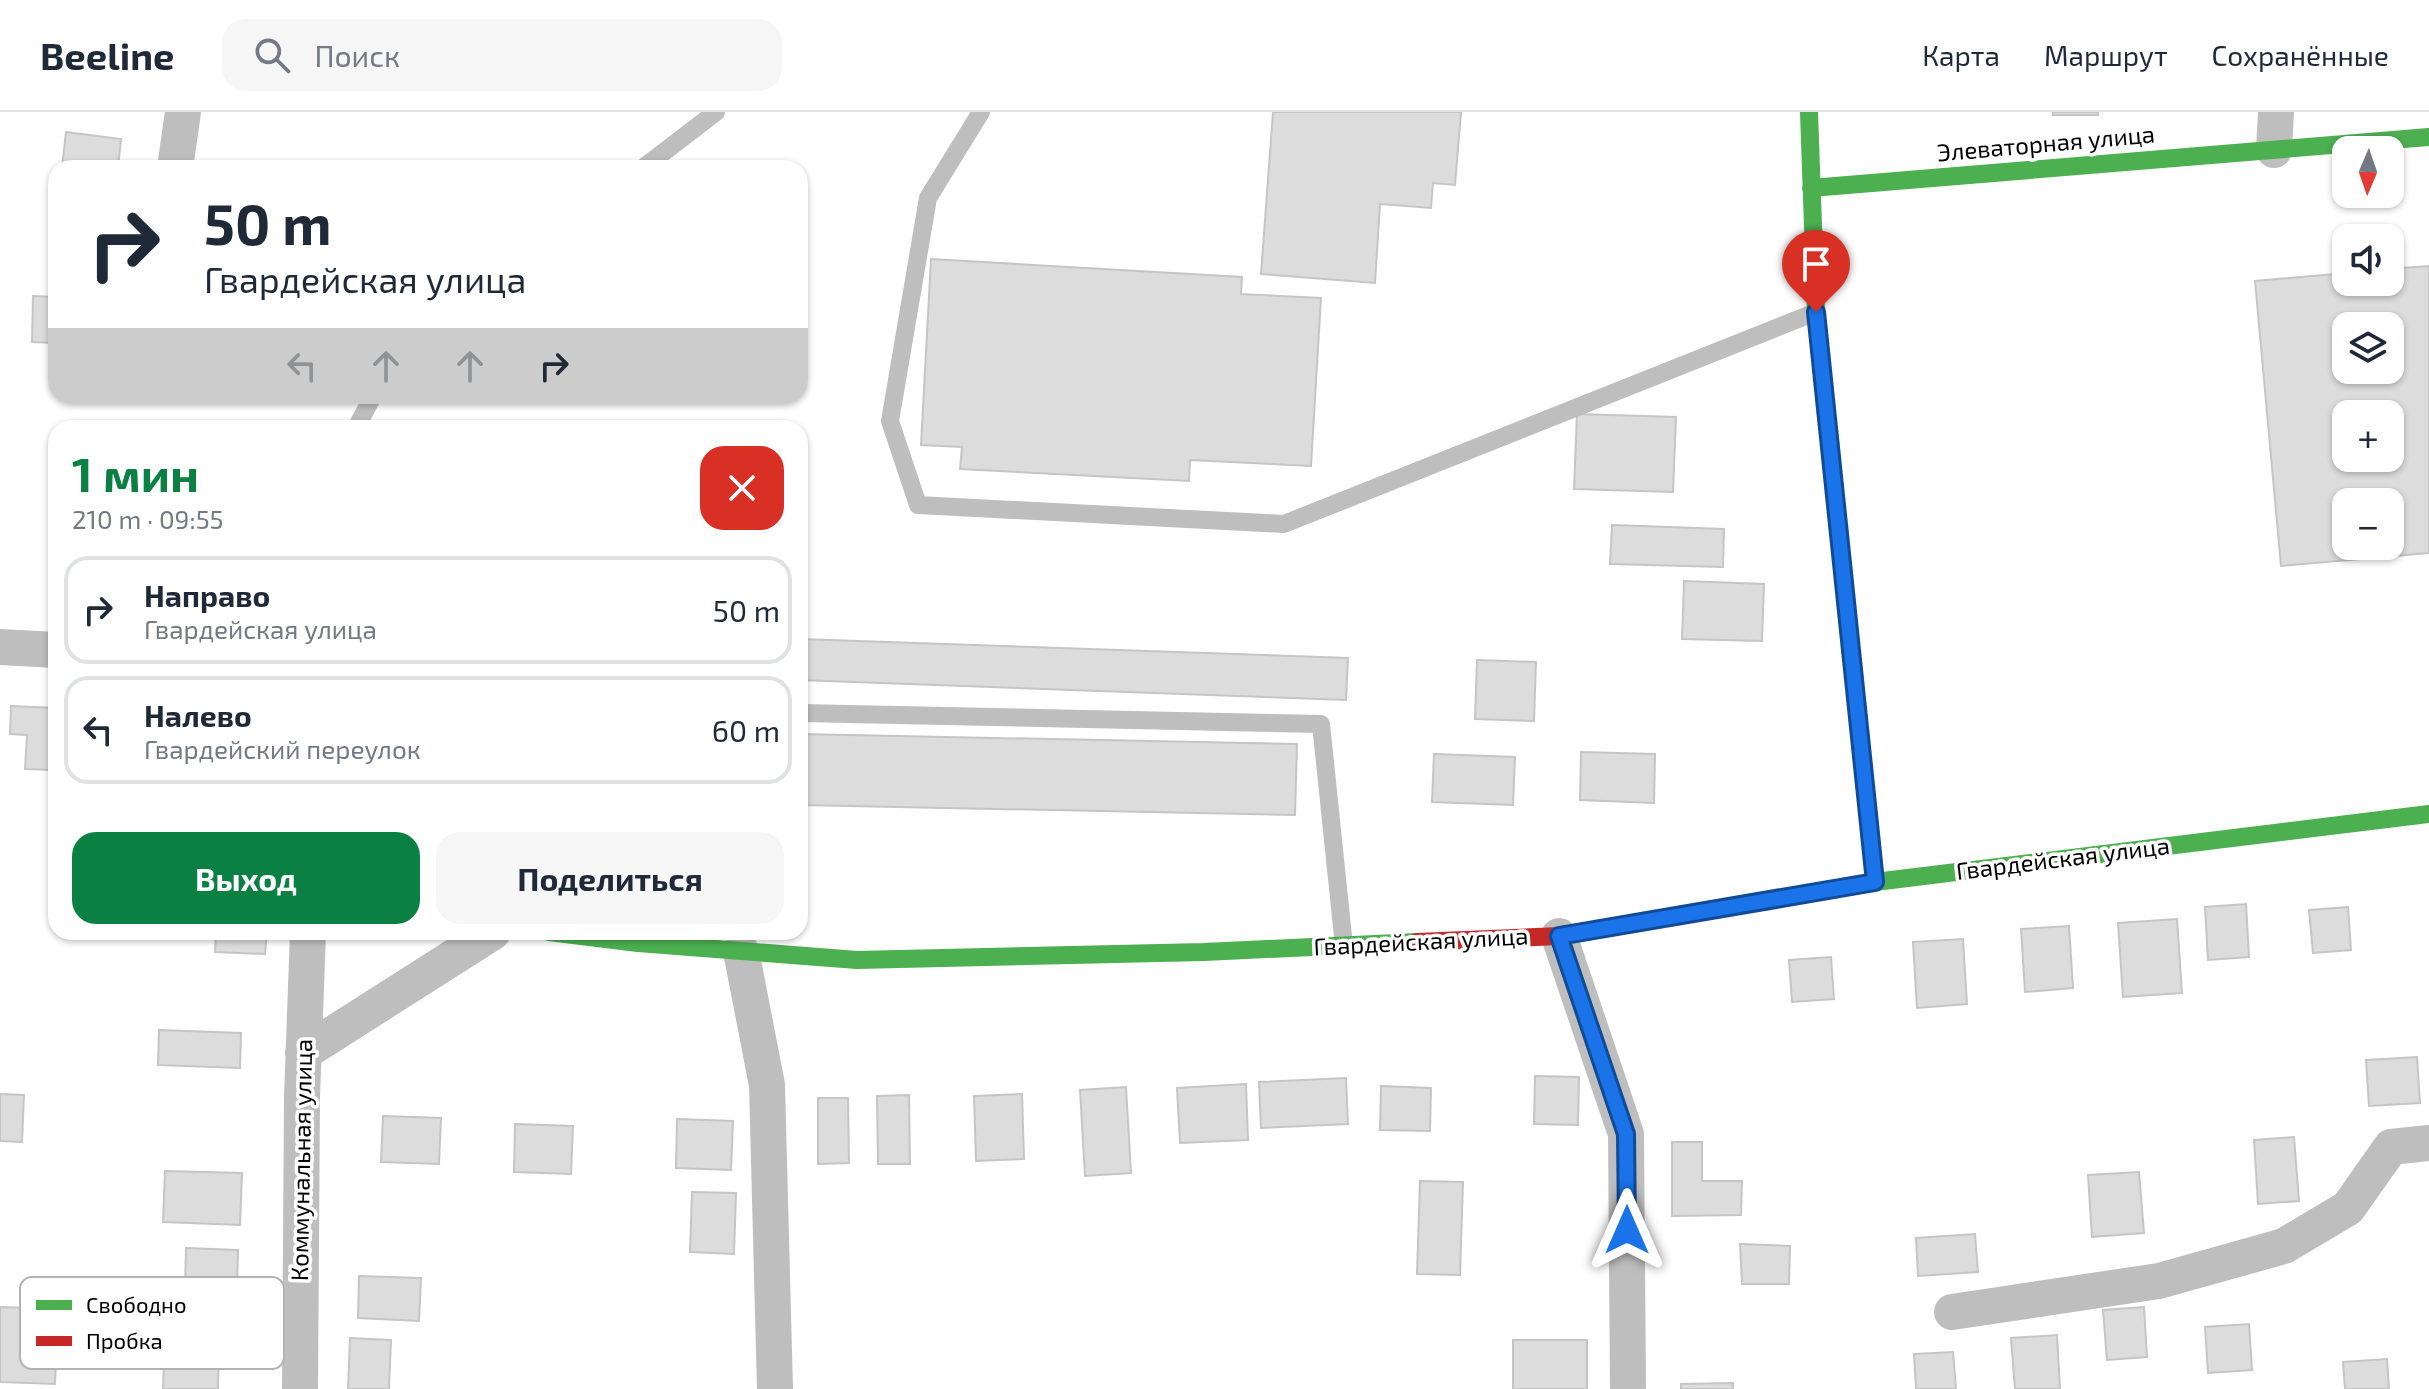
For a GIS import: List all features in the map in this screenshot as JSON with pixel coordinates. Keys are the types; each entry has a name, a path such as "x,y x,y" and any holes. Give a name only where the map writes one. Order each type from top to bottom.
{"street":[{"path":"176,160 183,112"},
{"path":"1809,112 1816,312 1875,882"},
{"path":"2274,150 2276,112"},
{"name":"Элеваторная улица","path":"1811,188 2429,137"},
{"path":"0,647 48,650"},
{"name":"Гвардейская улица","path":"721,940 857,960 1204,952 1559,936 1875,882 2429,814"},
{"path":"1559,936 1626,1134 1628,1389"},
{"name":"Коммунальная улица","path":"300,1389 303,1053 308,940"},
{"path":"303,1053 480,940"},
{"path":"742,941 767,1085 775,1389"},
{"path":"1952,1312 2159,1281 2284,1246 2348,1208 2391,1147 2429,1143"}],"lane":[{"path":"653,160 716,112"},
{"path":"981,112 928,198 890,421 918,505 1284,524 1816,312"},
{"path":"808,713 1321,724 1344,946"}],"building":[{"path":"1273,112 1461,112 1455,185 1433,183 1431,208 1380,204 1375,283 1261,274"},
{"path":"2053,112 2098,112 2098,115 2053,115"},
{"path":"66,132 121,139 119,160 63,160"},
{"path":"931,259 1242,277 1241,294 1321,298 1311,466 1190,460 1189,481 960,469 962,447 921,445"},
{"path":"2429,266 2429,553 2404,555 2404,488 2332,488 2332,560 2349,560 2281,566 2255,281 2332,274 2332,296 2404,296 2404,268"},
{"path":"33,296 48,297 48,343 32,342"},
{"path":"1577,414 1676,417 1673,492 1574,489"},
{"path":"1612,525 1724,529 1723,567 1610,564"},
{"path":"1684,581 1764,584 1762,641 1682,639"},
{"path":"808,639 1348,658 1346,700 808,680"},
{"path":"1477,660 1536,662 1534,721 1475,719"},
{"path":"11,706 48,708 48,770 25,769 27,735 10,734"},
{"path":"808,734 1297,744 1295,815 808,805"},
{"path":"1581,752 1655,754 1654,803 1580,800"},
{"path":"1434,754 1515,757 1513,805 1432,802"},
{"path":"2246,904 2249,957 2208,960 2205,907"},
{"path":"2348,907 2351,950 2313,953 2309,910"},
{"path":"2177,919 2182,993 2123,997 2118,923"},
{"path":"2069,926 2073,988 2025,992 2021,929"},
{"path":"1963,939 1967,1004 1917,1008 1913,942"},
{"path":"216,940 266,940 265,954 215,952"},
{"path":"1831,957 1834,999 1792,1002 1789,960"},
{"path":"159,1030 241,1033 240,1068 158,1065"},
{"path":"2417,1057 2420,1103 2369,1106 2366,1060"},
{"path":"1535,1076 1579,1077 1578,1125 1534,1124"},
{"path":"1346,1078 1348,1124 1261,1128 1259,1082"},
{"path":"1246,1084 1248,1140 1180,1143 1177,1088"},
{"path":"1381,1086 1431,1088 1430,1131 1380,1130"},
{"path":"1126,1087 1131,1173 1085,1176 1080,1090"},
{"path":"0,1094 24,1095 22,1142 0,1141"},
{"path":"1022,1094 1024,1159 976,1161 974,1096"},
{"path":"909,1095 910,1164 878,1164 877,1096"},
{"path":"818,1098 848,1098 849,1163 818,1164"},
{"path":"383,1116 441,1118 439,1164 381,1162"},
{"path":"677,1119 733,1121 731,1170 676,1168"},
{"path":"515,1124 573,1126 571,1174 514,1172"},
{"path":"2294,1137 2299,1201 2258,1204 2254,1140"},
{"path":"1672,1142 1702,1142 1702,1181 1742,1181 1741,1215 1672,1216"},
{"path":"165,1171 242,1173 240,1225 163,1222"},
{"path":"2139,1172 2144,1233 2092,1237 2088,1175"},
{"path":"1420,1181 1463,1182 1460,1275 1417,1274"},
{"path":"692,1192 736,1193 734,1254 690,1252"},
{"path":"1975,1234 1978,1272 1918,1276 1916,1238"},
{"path":"1740,1244 1790,1246 1789,1284 1742,1284"},
{"path":"186,1248 238,1250 237,1277 185,1277"},
{"path":"359,1276 421,1278 419,1321 358,1318"},
{"path":"0,1307 20,1308 20,1369 56,1369 55,1384 0,1382"},
{"path":"2144,1307 2147,1357 2107,1360 2103,1310"},
{"path":"2249,1324 2252,1370 2208,1373 2205,1327"},
{"path":"2057,1335 2060,1389 2015,1389 2011,1338"},
{"path":"350,1338 391,1340 389,1389 348,1389"},
{"path":"1513,1340 1587,1340 1587,1389 1513,1389"},
{"path":"1953,1352 1956,1389 1916,1389 1914,1354"},
{"path":"2387,1359 2389,1389 2345,1389 2343,1362"},
{"path":"164,1369 218,1369 218,1389 163,1389"},
{"path":"1733,1383 1733,1389 1681,1389 1681,1384"}],"traffic: fast":[{"path":"1809,112 1816,312 1863,765"},
{"path":"1811,188 2429,137"},
{"path":"1727,907 1875,882 2429,814"},
{"path":"614,940 857,960 1204,952 1417,942"}],"traffic: jam":[{"path":"1863,765 1875,882"},
{"path":"1417,942 1559,936 1727,907"}],"route":[{"path":"1627,1230 1626,1134 1559,936 1875,882 1816,312"}]}
